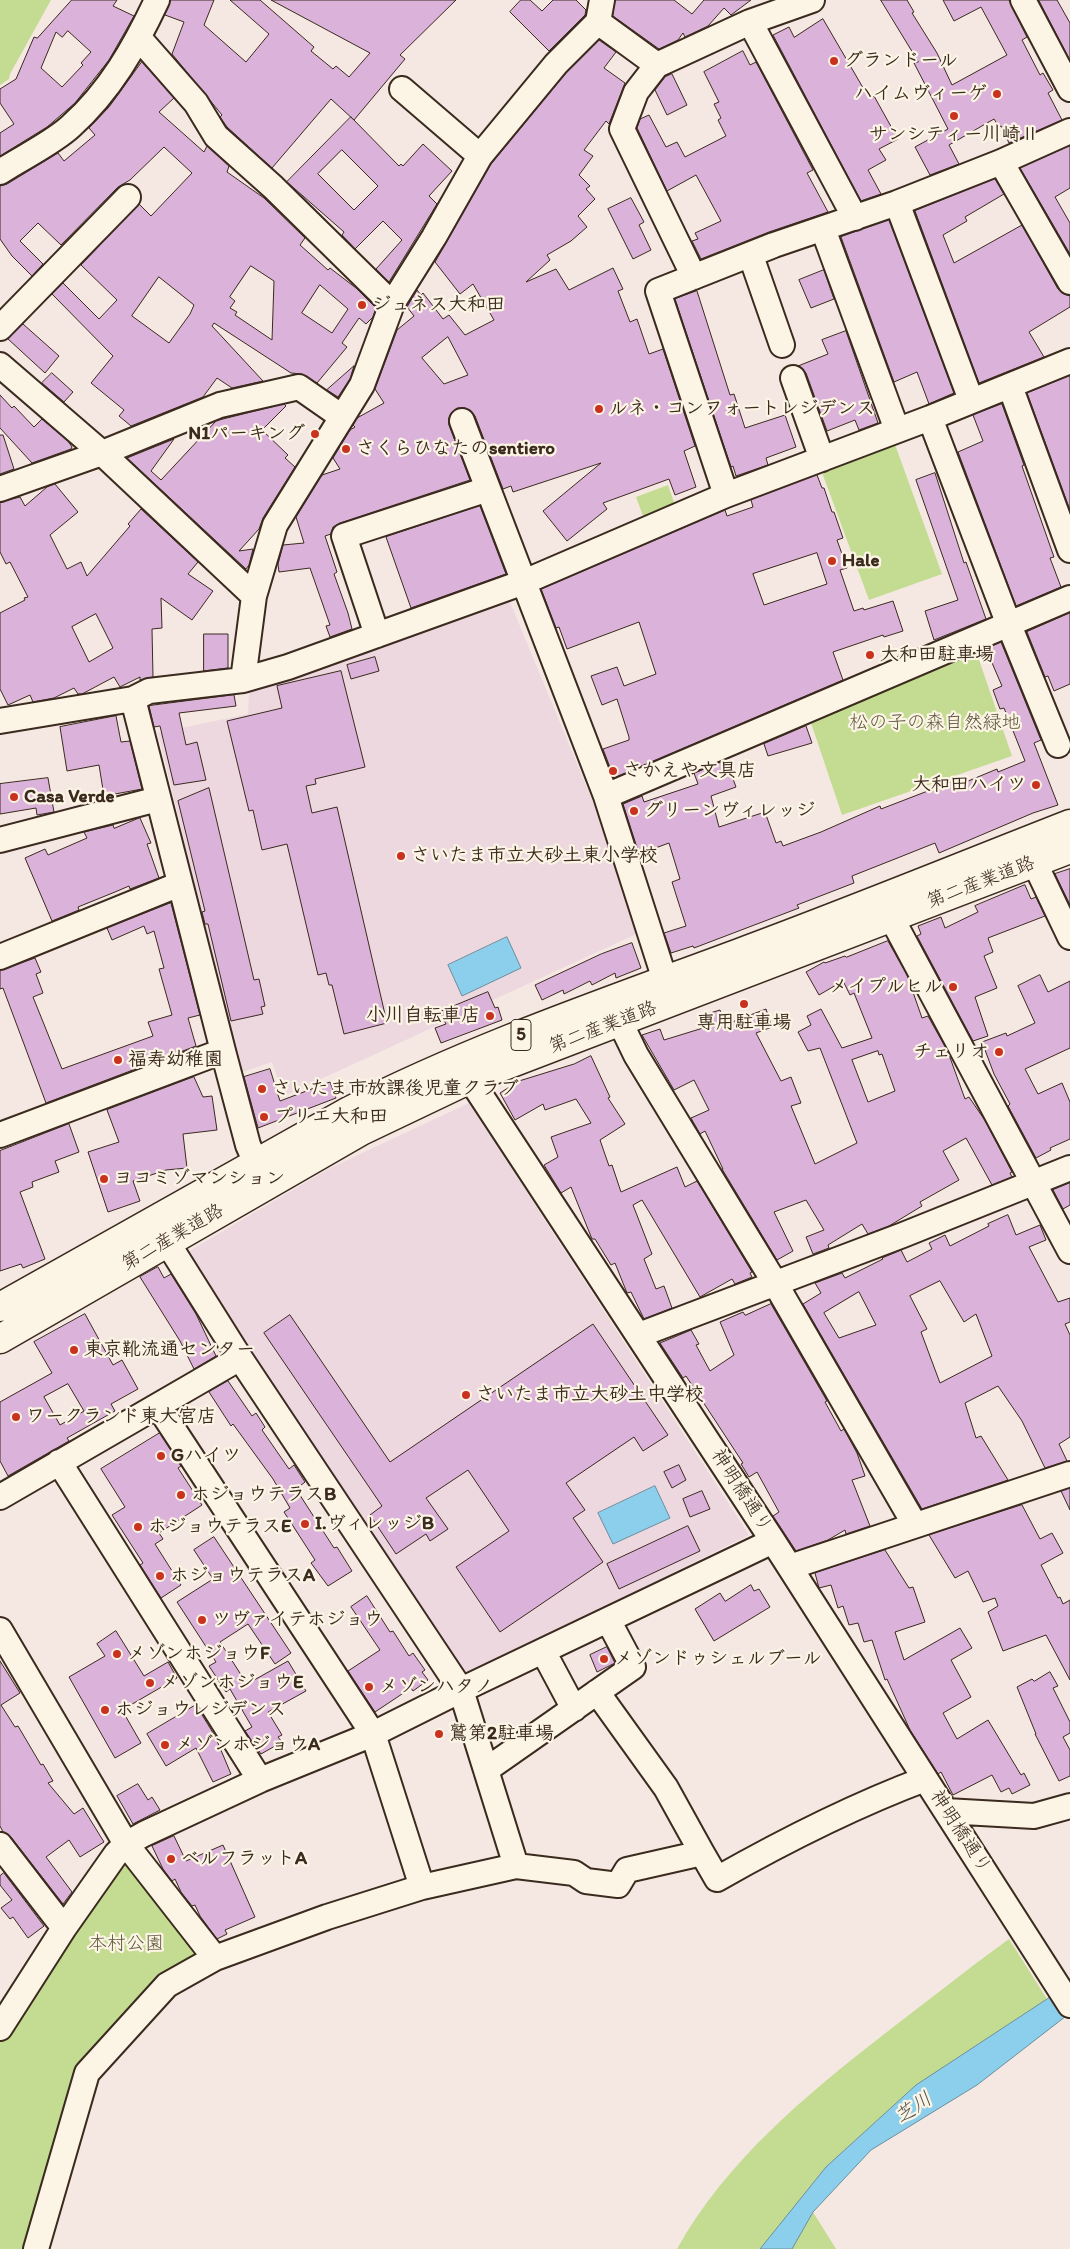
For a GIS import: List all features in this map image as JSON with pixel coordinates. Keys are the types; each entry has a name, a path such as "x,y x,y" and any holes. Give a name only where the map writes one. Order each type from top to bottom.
{"main road":[{"name":"第二産業道路","path":"0,1307 357,1107 465,1068 620,1022 892,917 1029,852 1070,824"},
{"name":"第二産業道路","path":"0,1340 361,1131 465,1068 665,980 1029,852 1070,849"}],"street":[{"path":"0,172 70,128 104,93 139,38 157,0"},
{"path":"694,277 622,129 636,92 657,65 750,22 812,0"},
{"path":"1023,0 1070,89"},
{"path":"243,680 254,596 275,524 362,386 392,304 434,237 480,156 600,11 657,65"},
{"path":"750,22 855,218"},
{"path":"139,38 196,103 216,136 273,187 392,304"},
{"path":"402,89 480,156"},
{"path":"726,496 658,291 774,245 897,203 1070,132"},
{"path":"1000,162 1070,282"},
{"path":"0,328 128,197"},
{"path":"897,203 971,400"},
{"path":"822,229 897,430"},
{"path":"750,256 782,345"},
{"path":"0,721 133,699 149,691 243,680 288,667 524,582 726,496 930,418 1070,361"},
{"path":"0,365 102,452 254,596"},
{"path":"793,378 822,459"},
{"path":"1010,386 1070,550"},
{"path":"0,489 220,406 299,387 342,417"},
{"path":"930,418 1008,625 1058,745"},
{"path":"462,421 606,796 665,980"},
{"path":"377,635 344,536 488,489"},
{"path":"606,796 1070,598"},
{"path":"133,699 248,1145 256,1163"},
{"path":"0,840 158,799"},
{"path":"1029,852 1070,937"},
{"path":"0,957 180,884"},
{"path":"892,917 1070,1250"},
{"path":"620,1022 636,1055 775,1283 915,1525"},
{"path":"0,1135 223,1050"},
{"name":"神明橋通り","path":"465,1068 790,1567 1070,2005"},
{"path":"639,1335 1070,1168"},
{"path":"167,1242 240,1358 461,1690 516,1866"},
{"path":"0,1497 240,1358"},
{"path":"158,1406 373,1734 422,1887"},
{"path":"59,1462 260,1780"},
{"path":"790,1567 1070,1474"},
{"path":"4,2013 116,1854 126,1844 260,1780 373,1734 773,1541"},
{"path":"486,1770 633,1667 608,1620"},
{"path":"0,1630 126,1844 215,1958"},
{"path":"543,1651 574,1709"},
{"path":"597,1692 666,1788 717,1878 778,1845 880,1796 925,1779"},
{"path":"946,1811 1034,1816 1070,1806"},
{"path":"0,1845 64,1928"},
{"path":"36,2249 87,2074 167,1985 215,1958 327,1916 422,1887 516,1866 574,1873 586,1881 618,1885 627,1870 702,1853"}],"shaded area":[{"name":"さいたま市立大砂土東小学校","path":"510,602 593,802 643,931 284,1096 272,1062 240,1073 158,733 248,714 249,691"},
{"name":"さいたま市立大砂土中学校","path":"469,1103 749,1535 458,1679 184,1254 330,1168"}],"green space":[{"path":"0,0 51,0 9,79 0,85"},
{"path":"893,439 942,574 869,600 820,467"},
{"path":"668,485 675,505 643,516 636,497"},
{"name":"松の子の森自然緑地","path":"974,645 1012,756 842,815 808,714"},
{"name":"本村公園","path":"126,1857 199,1957 158,1981 79,2064 23,2249 0,2249 0,2042"},
{"path":"1009,1939 1047,1999 916,2085 826,2167 760,2249 677,2249 719,2187 743,2159 796,2106 883,2035"},
{"path":"813,2212 836,2249 792,2249"}],"water":[{"path":"507,937 521,968 462,996 448,965"},
{"path":"655,1486 670,1518 613,1544 598,1513"},
{"name":"芝川","path":"1070,1981 1070,2013 977,2085 871,2150 813,2212 792,2249 760,2249 826,2167 916,2085 1047,1999"}],"building":[{"path":"72,0 117,0 113,6 134,16 109,60 75,103 47,127 0,156 0,133 14,124 0,103 0,89 16,79 34,37 37,38","holes":["68,31 91,52 81,63 83,65 62,87 41,68 56,32 62,37"]},
{"path":"171,0 214,0 204,25 246,62 269,34 230,0 260,0 314,47 311,51 333,69 336,66 349,77 370,53 271,0 456,0 400,55 405,59 354,120 331,99 272,168 227,127 220,117 222,115 172,54 184,22 165,15"},
{"path":"521,0 530,0 542,11 553,0 576,0 586,10 585,15 549,51 510,12"},
{"path":"615,0 674,0 692,14 704,0 751,0 731,15 724,8 708,26 685,37 683,33 678,40 659,49 613,16"},
{"path":"881,0 907,0 914,12 912,13 937,53 952,85 1007,55 981,7 954,21 943,0 1009,0 1027,37 1022,40 1040,75 1043,73 1053,90 1048,93 1062,120 1009,143 1001,126 999,127 994,119 949,145 959,164 930,175 915,147 948,129 914,63 918,62"},
{"path":"1039,0 1057,0 1070,23 1070,60"},
{"path":"823,19 869,98 874,96 898,139 879,149 886,160 868,170 881,194 861,201 773,35 789,27 794,37"},
{"path":"599,40 616,52 604,68 625,83 609,124 606,121 584,150 593,156 579,175 590,186 586,189 595,199 578,216 587,227 571,241 547,255 550,260 526,282 556,269 569,290 613,268 623,289 618,291 630,322 637,319 649,354 663,349 695,446 684,451 696,487 675,495 669,479 603,503 607,509 567,541 543,511 601,463 513,492 511,486 503,489 475,416 465,408 457,408 451,413 449,425 470,480 340,523 333,527 331,534 325,536 337,572 334,574 352,629 330,637 326,626 330,625 310,568 279,572 278,564 283,545 304,543 296,517 322,475 340,469 333,458 350,430 355,427 353,425 357,418 384,403 375,389 397,330 414,316 407,307 417,290 421,295 423,293 443,319 449,315 465,335 494,320 473,284 460,294 435,262 491,164 566,73","holes":["448,337 468,375 444,384 422,358"]},
{"path":"743,51 750,65 756,62 813,170 807,173 828,212 769,232 701,259 692,241 698,239 695,233 721,221 696,175 667,191 637,128 640,119 649,115 666,147 677,142 685,157 726,136 718,120 721,118 714,104 719,102 704,72"},
{"path":"142,62 174,98 159,112 204,152 207,146 229,166 227,172 264,198 305,238 300,245 328,270 330,268 356,288 376,308 373,317 366,324 359,318 342,343 347,347 317,383 302,374 291,373 214,323 212,326 263,381 232,388 217,378 203,397 131,426 119,416 124,410 91,383 113,356 52,294 63,283 99,319 117,300 81,265 139,204 151,216 192,173 164,147 130,180 118,187 61,245 38,223 20,241 43,264 32,276 12,256 0,239 0,186 7,184 58,153 64,161 95,135 89,128 109,107","holes":["251,266 274,281 272,340 235,315 237,312 230,308 235,301 230,297","159,277 194,305 190,314 169,343 132,316","320,285 348,309 332,333 302,313"]},
{"path":"672,74 687,105 667,115 655,90 665,77"},
{"path":"351,117 399,166 401,164 403,166 423,144 452,171 429,196 437,204 389,282 376,269 402,240 383,221 355,249 342,235 344,232 287,182","holes":["342,150 378,186 354,210 318,174"]},
{"path":"1070,146 1070,188 1055,197 1070,223 1070,254 1020,168"},
{"path":"995,179 1004,194 965,217 967,221 943,235 954,263 1022,225 1058,289 1070,296 1070,307 1029,332 1044,357 979,383 915,211"},
{"path":"631,198 644,222 639,225 651,250 633,259 608,209"},
{"path":"889,220 954,393 929,404 917,372 894,382 841,237"},
{"path":"824,270 834,299 811,308 799,280"},
{"path":"697,291 730,395 734,394 745,428 785,415 796,447 766,458 768,465 736,476 733,466 731,467 675,299"},
{"path":"23,324 59,356 45,373 8,339"},
{"path":"846,331 878,423 859,430 855,420 827,431 806,373 798,366 828,354 822,340"},
{"path":"354,366 350,379 338,397 327,390"},
{"path":"52,373 73,392 64,402 42,383"},
{"path":"1070,376 1070,510 1027,393"},
{"path":"0,395 12,408 14,406 34,427 42,419 68,441 72,447 71,449 32,463 0,428"},
{"path":"284,404 286,406 262,430 288,455 285,458 295,467 263,518 259,529 239,551 253,549 249,565 246,569 127,458 174,439 151,471 161,480 216,421"},
{"path":"1002,404 1054,557 1050,558 1061,587 1016,606 958,452 983,441 973,415"},
{"path":"0,435 3,435 14,469 0,474"},
{"path":"935,473 964,563 966,562 986,619 934,640 925,611 958,600 916,480"},
{"path":"817,475 822,488 824,488 832,512 834,512 843,538 837,540 847,568 840,570 854,611 863,608 864,610 893,601 903,631 884,637 883,635 833,652 843,680 614,778 603,749 629,740 629,737 617,699 602,705 591,676 617,667 624,686 656,674 639,622 567,649 559,627 556,628 541,589 725,510 727,516 753,507 751,500","holes":["817,553 827,584 764,605 753,574"]},
{"path":"55,484 78,512 50,535 67,569 81,562 87,576 130,526 128,524 141,509 198,562 188,574 213,591 192,620 161,598 162,628 152,629 153,677 140,680 140,677 120,687 114,677 82,694 78,694 74,688 54,698 33,702 30,695 8,705 0,689 0,613 28,597 10,562 6,564 0,552 0,502 20,497 25,506 47,487","holes":["96,614 113,648 89,662 72,627"]},
{"path":"480,506 506,574 411,608 386,537"},
{"path":"1070,613 1070,684 1054,691 1048,676 1045,677 1027,632"},
{"path":"204,634 228,634 228,668 204,671"},
{"path":"1001,642 1041,740 1034,743 1058,805 1033,813 939,853 935,843 852,876 854,883 797,905 799,908 694,948 693,946 671,953 664,933 686,926 672,882 680,879 669,843 639,854 623,804 642,796 644,802 698,784 694,773 726,760 736,787 711,796 719,827 765,812 776,843 781,841 783,846 821,832 880,806 881,809 959,779 961,784 997,769 998,772 1025,761 1004,708 1000,709 993,690 1002,686 986,649"},
{"path":"375,657 379,671 351,679 347,665"},
{"path":"341,671 365,767 315,779 316,784 306,786 312,813 337,807 387,1023 344,1034 332,985 329,985 326,973 318,975 287,844 262,850 253,810 249,811 227,721 282,708 277,686"},
{"path":"234,695 236,706 179,713 186,745 197,742 206,780 174,785 160,726 154,727 149,706"},
{"path":"116,716 121,742 130,741 142,789 104,796 99,765 67,771 60,727"},
{"path":"806,726 812,743 768,756 764,744"},
{"path":"48,778 54,812 37,815 36,808 0,814 0,784"},
{"path":"209,788 254,980 259,979 265,1006 261,1007 263,1014 231,1021 208,924 205,924 202,912 205,911 178,801"},
{"path":"140,818 151,843 147,844 159,878 130,889 129,886 78,907 79,910 52,921 25,858 45,849 48,855 87,838 84,832 113,825 114,828"},
{"path":"1070,869 1070,905 1055,874"},
{"path":"1025,885 1031,899 1036,897 1045,916 988,938 993,952 984,956 997,988 975,997 988,1036 973,1041 917,936 921,934 918,926 941,917 945,928 978,912 975,906"},
{"path":"171,903 200,1015 188,1018 196,1046 46,1103 3,988 0,989 0,970 35,958 41,972 36,974 43,993 33,997 62,1069 153,1036 148,1022 172,1015 159,969 164,968 154,931 147,934 144,926 112,940 107,928"},
{"path":"888,941 907,975 922,1018 928,1016 948,1052 965,1099 969,1097 984,1119 1012,1172 1010,1173 1012,1177 992,1185 966,1138 943,1151 959,1180 920,1202 922,1206 889,1226 868,1234 862,1224 828,1245 829,1248 813,1254 806,1237 824,1230 806,1200 774,1212 793,1251 777,1260 722,1169 705,1131 700,1134 691,1118 709,1110 694,1080 674,1090 642,1035 660,1029 664,1040 703,1028 700,1016 720,1010 724,1025 766,1009 772,1027 756,1033 781,1081 791,1077 801,1103 791,1106 815,1164 857,1143 820,1048 808,1051 798,1032 811,1025 807,1016 821,1009 842,1048 872,1038 854,993 850,995 843,981 819,995 806,972 824,962 846,957","holes":["878,1051 879,1055 882,1054 895,1091 868,1102 852,1060"]},
{"path":"632,943 641,968 616,978 615,973 592,985 590,981 564,994 563,990 542,1000 535,985 601,954"},
{"path":"1040,975 1048,992 1070,981 1070,1048 1025,1069 1038,1094 1062,1083 1070,1102 1070,1139 1050,1148 1051,1150 1036,1158 1008,1106 1010,1104 994,1074 982,1042 1006,1033 1007,1036 1035,1023 1018,986"},
{"path":"488,992 495,1008 498,1007 502,1020 441,1043 435,1028 446,1024 440,1012"},
{"path":"591,1056 610,1097 608,1098 625,1124 600,1140 609,1166 612,1165 621,1192 677,1167 685,1187 697,1181 752,1272 750,1273 752,1277 735,1284 732,1279 700,1297 642,1200 633,1205 652,1254 644,1259 656,1289 664,1286 672,1308 644,1319 631,1292 627,1293 615,1263 611,1265 595,1239 592,1239 571,1187 561,1193 544,1165 558,1157 551,1137 591,1123 576,1099 545,1110 543,1104 515,1120 500,1093 519,1081 574,1064"},
{"path":"270,1069 280,1101 330,1082 336,1098 258,1128 244,1077"},
{"path":"194,1077 203,1097 212,1096 217,1130 183,1134 187,1168 166,1170 133,1181 140,1201 108,1212 88,1152 119,1142 107,1110"},
{"path":"69,1124 79,1152 55,1161 59,1172 32,1182 33,1187 20,1192 45,1259 23,1268 21,1264 0,1271 0,1151"},
{"path":"1070,1183 1070,1205 1063,1209 1053,1190"},
{"path":"1008,1215 1016,1235 1040,1225 1046,1240 1029,1247 1058,1302 1070,1298 1070,1322 1065,1324 1070,1335 1070,1437 1059,1444 1067,1461 1045,1468 1022,1421 998,1386 965,1403 976,1438 981,1436 1008,1480 922,1509 803,1304 821,1293 815,1283 842,1273 845,1278 901,1250 907,1262 932,1249 929,1243 945,1235 950,1246 989,1226 988,1224","holes":["940,1281 964,1322 976,1314 992,1356 940,1383 921,1332 927,1329 910,1296","859,1292 876,1325 839,1338 824,1313"]},
{"path":"158,1267 164,1278 171,1274 196,1314 216,1356 194,1369 180,1341 140,1277"},
{"path":"771,1304 827,1401 825,1402 841,1431 844,1429 857,1453 865,1476 852,1480 870,1526 846,1534 845,1530 828,1540 796,1551 773,1516 779,1512 757,1472 749,1477 741,1464 743,1463 686,1376 683,1378 660,1343 691,1330 699,1344 696,1345 710,1371 734,1355 720,1322 743,1312 745,1315"},
{"path":"85,1314 113,1365 122,1360 138,1389 111,1404 115,1411 67,1438 69,1441 8,1476 0,1461 0,1402 52,1373 34,1342","holes":["68,1384 84,1411 60,1425 44,1397"]},
{"path":"290,1315 390,1462 593,1324 668,1435 643,1451 634,1437 566,1483 585,1510 573,1518 603,1562 500,1632 456,1567 509,1531 468,1470 426,1498 448,1529 430,1541 426,1534 396,1554 370,1515 382,1506 264,1333"},
{"path":"228,1381 252,1416 256,1413 265,1427 262,1430 289,1469 294,1465 305,1482 296,1489 334,1548 337,1547 352,1571 328,1586 311,1563 315,1560 284,1512 290,1508 273,1479 233,1424 231,1426 209,1392"},
{"path":"160,1433 181,1466 178,1468 202,1505 159,1533 163,1539 155,1544 181,1585 161,1598 140,1565 143,1563 112,1515 125,1507 101,1469"},
{"path":"679,1465 686,1480 672,1488 664,1472"},
{"path":"1070,1488 1070,1510 1061,1491"},
{"path":"702,1491 710,1509 690,1517 683,1499"},
{"path":"1022,1505 1040,1539 1052,1533 1063,1553 1041,1565 1058,1598 1060,1597 1063,1604 1070,1600 1070,1680 1046,1635 1003,1651 988,1612 998,1606 995,1598 983,1602 968,1571 955,1578 929,1535"},
{"path":"688,1526 700,1551 619,1589 607,1564"},
{"path":"214,1537 291,1653 275,1664 248,1624 220,1642 247,1684 288,1661 306,1691 268,1712 282,1735 278,1737 282,1742 261,1754 245,1731 252,1727 230,1689 226,1692 209,1666 216,1662 177,1602 213,1579 194,1550"},
{"path":"885,1550 909,1588 913,1587 925,1622 895,1632 904,1660 960,1628 972,1648 951,1660 971,1697 943,1713 957,1739 988,1720 1021,1775 1024,1773 1030,1785 1012,1794 1009,1788 1001,1792 992,1775 953,1795 941,1772 938,1774 910,1730 887,1679 885,1680 872,1640 864,1642 858,1623 849,1625 843,1606 838,1608 831,1585 819,1588 815,1573"},
{"path":"751,1585 754,1591 759,1589 770,1607 714,1641 695,1609 720,1593 725,1601"},
{"path":"367,1596 390,1632 393,1631 409,1656 413,1653 425,1670 422,1672 428,1680 413,1691 411,1688 375,1712 348,1671 380,1650 351,1607"},
{"path":"116,1631 144,1676 168,1662 177,1678 122,1710 141,1743 115,1758 69,1677 105,1656 97,1644"},
{"name":"メゾンドゥシェルブール","path":"607,1647 615,1663 597,1672 590,1655"},
{"path":"0,1661 20,1693 1,1705 15,1727 18,1726 41,1765 43,1764 53,1781 48,1783 74,1814 83,1808 104,1842 80,1857 69,1840 46,1857 72,1892 63,1904 11,1837 3,1832 0,1826"},
{"path":"1050,1672 1058,1686 1053,1688 1070,1722 1070,1733 1063,1737 1070,1750 1070,1776 1059,1781 1035,1734 1017,1687 1032,1679 1034,1681"},
{"path":"196,1705 215,1736 231,1774 213,1782 196,1748 166,1766 147,1734"},
{"path":"138,1784 148,1800 152,1797 160,1810 133,1824 117,1796"},
{"path":"174,1836 186,1861 223,1845 255,1917 225,1930 227,1934 217,1939 200,1916 195,1905 192,1906 181,1892 175,1879 172,1881 163,1869 152,1846"},
{"path":"4,1873 44,1926 28,1938 13,1917 10,1919 1,1908 12,1900 0,1885 0,1876"}],"place":[{"name":"グランドール","path":"834,61"},
{"name":"ハイムヴィーゲ","path":"997,94"},
{"name":"サンシティー川崎Ⅱ","path":"954,116"},
{"name":"ジュネス大和田","path":"362,305"},
{"name":"ルネ・コンフォートレジデンス","path":"599,409"},
{"name":"N1パーキング","path":"315,434"},
{"name":"さくらひなたのsentiero","path":"346,449"},
{"name":"Hale","path":"832,561"},
{"name":"大和田駐車場","path":"870,655"},
{"name":"さかえや文具店","path":"613,771"},
{"name":"大和田ハイツ","path":"1036,785"},
{"name":"Casa Verde","path":"14,797"},
{"name":"グリーンヴィレッジ","path":"634,811"},
{"name":"さいたま市立大砂土東小学校","path":"401,856"},
{"name":"メイプルヒル","path":"953,987"},
{"name":"専用駐車場","path":"744,1004"},
{"name":"小川自転車店","path":"490,1016"},
{"name":"チェリオ","path":"999,1052"},
{"name":"福寿幼稚園","path":"118,1060"},
{"name":"さいたま市放課後児童クラブ","path":"262,1089"},
{"name":"プリエ大和田","path":"264,1117"},
{"name":"ヨコミゾマンション","path":"104,1179"},
{"name":"東京靴流通センター","path":"74,1350"},
{"name":"さいたま市立大砂土中学校","path":"466,1395"},
{"name":"ワークランド東大宮店","path":"16,1417"},
{"name":"Gハイツ","path":"161,1456"},
{"name":"ホジョウテラスB","path":"181,1495"},
{"name":"I.ヴィレッジB","path":"305,1524"},
{"name":"ホジョウテラスE","path":"138,1527"},
{"name":"ホジョウテラスA","path":"160,1576"},
{"name":"ツヴァイテホジョウ","path":"202,1620"},
{"name":"メゾンホジョウF","path":"117,1654"},
{"name":"メゾンドゥシェルブール","path":"604,1659"},
{"name":"メゾンホジョウE","path":"150,1683"},
{"name":"メゾンハタノ","path":"369,1687"},
{"name":"ホジョウレジデンス","path":"105,1710"},
{"name":"鷲第2駐車場","path":"439,1734"},
{"name":"メゾンホジョウA","path":"165,1745"},
{"name":"ベルフラットA","path":"171,1859"}]}
